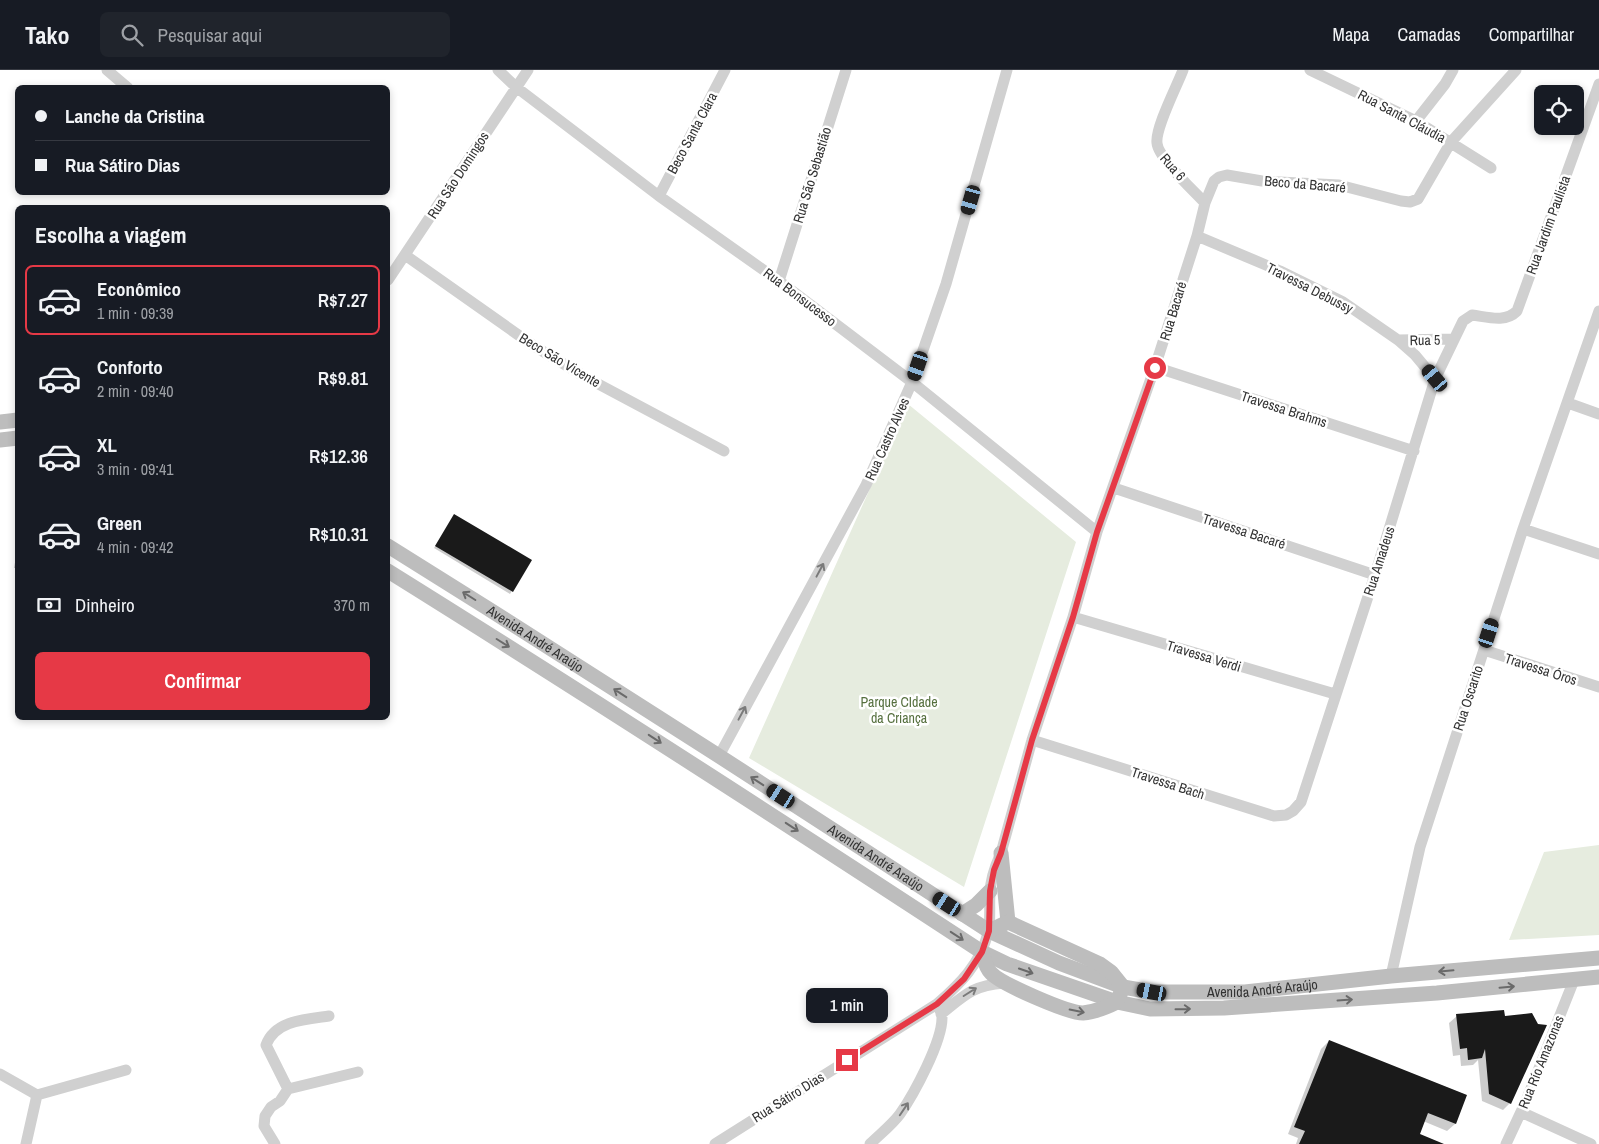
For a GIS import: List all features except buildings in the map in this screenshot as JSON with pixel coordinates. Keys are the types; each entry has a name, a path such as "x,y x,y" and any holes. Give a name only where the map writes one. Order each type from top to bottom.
{"main road":[{"path":"0,422 15,420"},
{"path":"0,440 15,438"},
{"name":"Avenida André Araújo","path":"390,547 719,756 989,931 1122,987 1152,992 1245,992 1391,976 1599,958"},
{"name":"Avenida André Araújo","path":"390,572 743,795 982,952 1008,964 1117,1002 1150,1009 1224,1008 1437,993 1599,977"},
{"path":"1001,853 1008,922"},
{"path":"962,914 976,905 990,891"},
{"path":"982,952 986,966 992,974 1004,983 1078,1012 1092,1011 1117,1002 1122,987 1111,972 1100,964 1008,922 989,931"}],"street":[{"path":"107,70 124,85"},
{"name":"Rua Bonsucesso","path":"498,70 516,87 659,196 779,281 912,382 1097,532"},
{"name":"Rua São Domingos","path":"390,277 528,70"},
{"name":"Beco Santa Clara","path":"659,196 725,70"},
{"name":"Rua São Sebastião","path":"779,281 846,70"},
{"name":"Rua Castro Alves","path":"719,756 866,485 912,382 946,284 1007,70"},
{"name":"Rua 6","path":"1183,70 1156,142 1160,153 1205,203"},
{"name":"Rua Santa Cláudia","path":"1310,70 1325,73 1416,121 1491,168"},
{"path":"1416,121 1446,84 1452,70"},
{"name":"Beco da Bacaré","path":"1197,236 1205,203 1214,181 1219,177 1227,175 1262,180 1339,185 1401,201 1410,202 1418,199 1451,142 1516,70"},
{"name":"Rua Jardim Paulista","path":"1462,321 1472,315 1502,319 1512,316 1517,311 1599,84"},
{"name":"Travessa Debussy","path":"1197,236 1280,271 1343,302 1415,354 1435,378"},
{"name":"Rua Bacaré","path":"989,931 990,891 994,870 1001,853 1032,740 1073,617 1097,532 1155,368 1197,236"},
{"name":"Beco São Vicente","path":"405,255 534,346 587,378 724,451"},
{"name":"Rua Oscarito","path":"1391,976 1420,847 1523,529 1599,311"},
{"name":"Rua Amadeus","path":"1300,802 1375,575 1435,378 1462,321"},
{"name":"Rua 5","path":"1398,340 1453,340"},
{"name":"Travessa Brahms","path":"1155,368 1414,451"},
{"path":"1568,403 1599,414"},
{"name":"Travessa Bacaré","path":"1114,488 1375,575"},
{"path":"1523,529 1599,554"},
{"name":"Travessa Verdi","path":"1073,617 1335,694"},
{"name":"Travessa Óros","path":"1484,650 1599,687"},
{"name":"Travessa Bach","path":"1032,740 1274,816 1286,816 1300,802"},
{"name":"Rua Sátiro Dias","path":"939,1009 964,979 982,952 989,931"},
{"name":"Rua Río Amazonas","path":"1506,1144 1574,980"},
{"name":"Rua Sátiro Dias","path":"715,1144 978,987 1004,983"},
{"path":"870,1144 899,1116 914,1094 929,1062 939,1033 939,1009"},
{"path":"288,1089 266,1045 269,1036 278,1029 298,1021 329,1016"},
{"path":"0,1074 37,1095 126,1070"},
{"path":"275,1144 264,1126 264,1116 271,1107 280,1102 288,1089 358,1072"},
{"path":"26,1144 37,1095"},
{"path":"1520,1112 1591,1144"}],"green space":[{"name":"Parque CIdade da Criança","path":"908,404 1076,542 964,887 749,758"},
{"path":"1599,845 1599,935 1509,940 1544,852"}],"route":[{"path":"847,1060 902,1024 937,1004 964,979 982,952 989,931 990,891 994,870 1001,853 1032,740 1073,617 1097,532 1155,368"}]}
